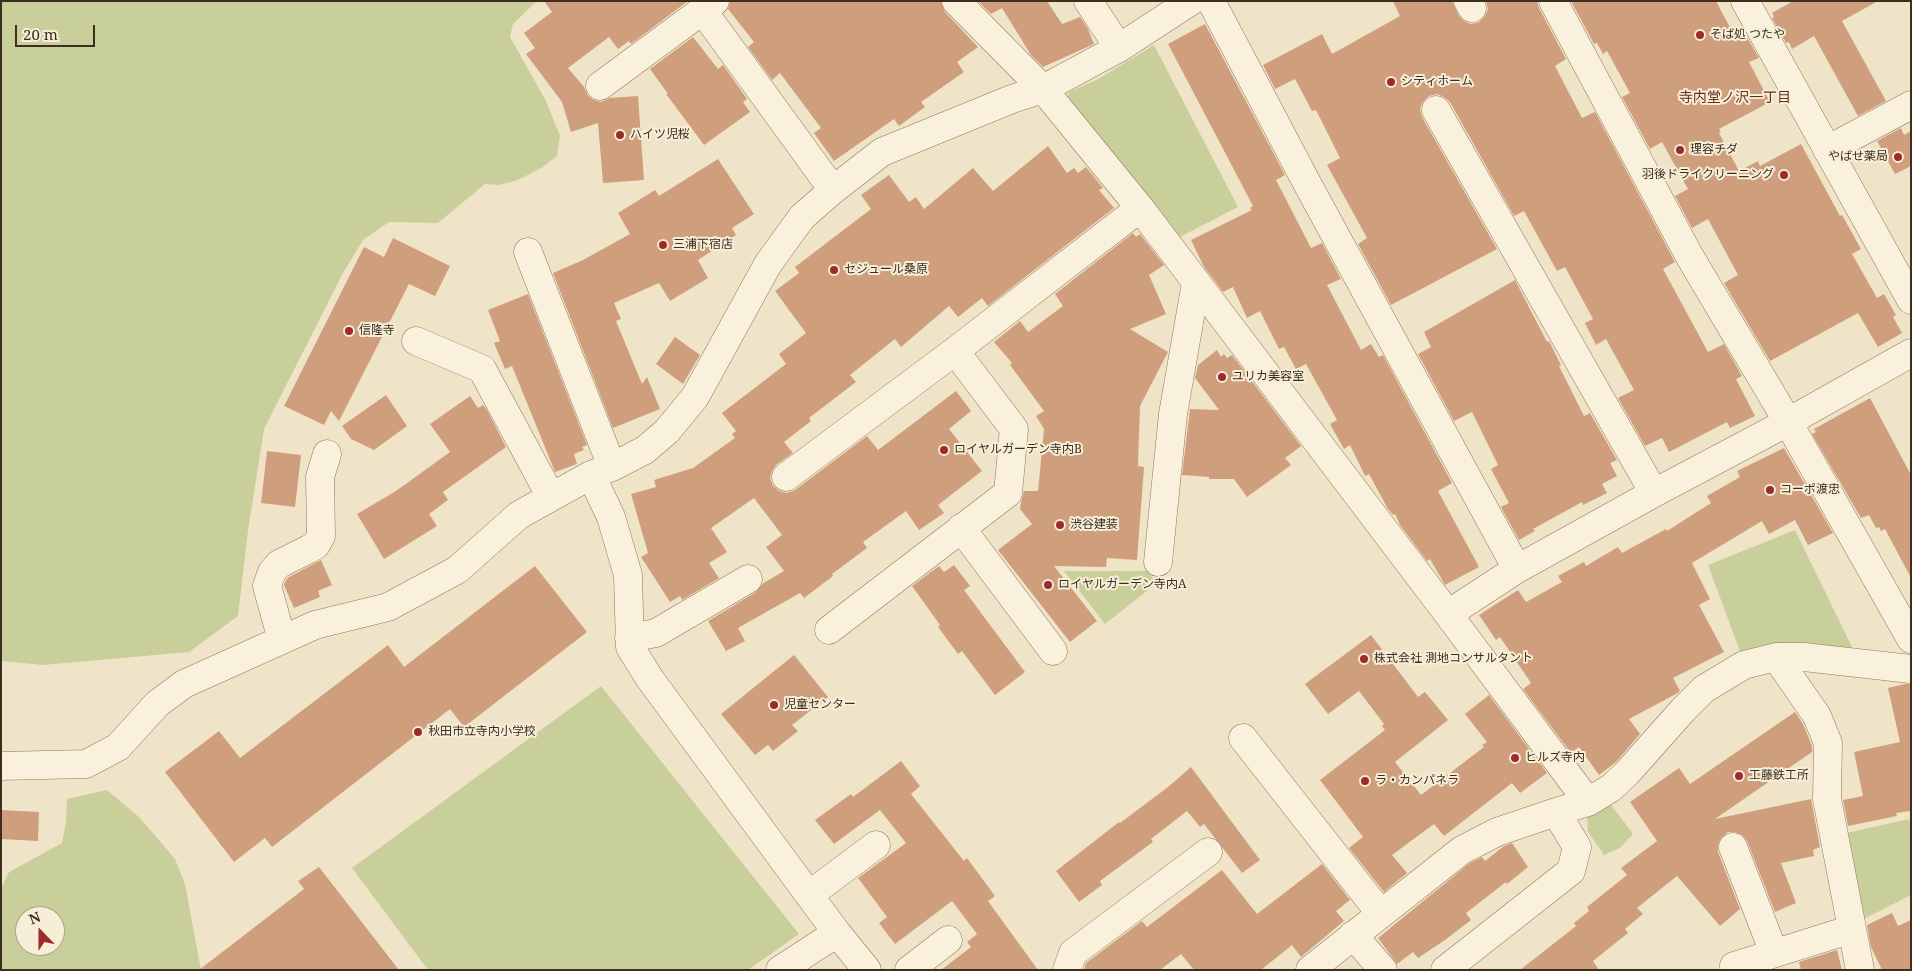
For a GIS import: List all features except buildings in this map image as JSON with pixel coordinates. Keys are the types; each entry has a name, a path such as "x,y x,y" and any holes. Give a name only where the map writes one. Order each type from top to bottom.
{"street":[{"path":"956,1 1043,89 1140,208 1588,802"},
{"path":"1088,1 1118,48"},
{"path":"1,766 86,764 118,747 157,704 184,684 315,625 388,607 457,570 519,515 644,450 667,431 695,397 768,264 802,217 834,190 882,152 1012,98 1043,89 1118,48 1191,1"},
{"path":"1211,1 1309,187 1517,569"},
{"path":"1553,1 1690,257 1788,422 1911,639"},
{"path":"1744,1 1911,300"},
{"path":"600,86 709,6 834,190"},
{"path":"1827,150 1911,105"},
{"path":"1436,110 1654,494"},
{"path":"786,477 955,351 1140,208"},
{"path":"528,252 601,471 611,517 628,575 630,647 650,679 837,933 867,970"},
{"path":"1158,562 1173,414 1196,283"},
{"path":"416,341 482,369 551,497"},
{"path":"829,630 1008,493 1014,428 955,351"},
{"path":"1448,614 1517,569 1911,353"},
{"path":"282,640 268,583 272,572 279,564 316,545 320,536 320,477 327,454"},
{"path":"962,528 1053,650"},
{"path":"630,638 656,633 748,579"},
{"path":"1776,657 1817,716 1828,743 1827,799 1860,970"},
{"path":"1310,970 1462,850 1497,832 1588,802 1611,788 1627,773 1682,710 1704,690 1744,665 1776,657 1804,657 1911,669"},
{"path":"1243,738 1380,914"},
{"path":"1444,970 1571,871 1577,847 1556,812"},
{"path":"809,895 876,845"},
{"path":"1732,847 1774,953"},
{"path":"1067,970 1073,953 1208,852"},
{"path":"1734,966 1852,929"},
{"path":"780,970 837,933"},
{"path":"1353,935 1382,970"},
{"path":"910,970 948,940"}],"green space":[{"path":"1,1 537,1 513,24 510,37 546,101 560,136 557,156 543,167 518,180 499,185 485,184 438,223 389,222 363,240 343,273 264,429 248,531 238,616 189,652 43,665 1,661"},
{"path":"1154,45 1238,207 1174,240 1067,100 1069,92 1098,79"},
{"path":"1795,530 1852,647 1845,654 1741,654 1708,565"},
{"path":"1064,571 1147,571 1157,583 1105,624"},
{"path":"601,686 799,934 748,970 428,970 352,868"},
{"path":"107,790 139,817 175,859 185,884 201,970 1,970 1,888 9,872 62,843 66,822 67,799"},
{"path":"1609,802 1633,834 1620,848 1604,855 1588,832 1587,815"},
{"path":"1909,819 1911,826 1911,895 1858,922 1842,834"}],"place":[{"name":"そば処 つたや","path":"1700,35"},
{"name":"シティホーム","path":"1391,82"},
{"name":"ハイツ児桜","path":"620,135"},
{"name":"理容チダ","path":"1680,150"},
{"name":"やばせ薬局","path":"1898,157"},
{"name":"羽後ドライクリーニング","path":"1784,175"},
{"name":"三浦下宿店","path":"663,245"},
{"name":"セジュール桑原","path":"834,270"},
{"name":"信隆寺","path":"349,331"},
{"name":"ユリカ美容室","path":"1222,377"},
{"name":"ロイヤルガーデン寺内B","path":"944,450"},
{"name":"コーポ渡忠","path":"1770,490"},
{"name":"渋谷建装","path":"1060,525"},
{"name":"ロイヤルガーデン寺内A","path":"1048,585"},
{"name":"株式会社 測地コンサルタント","path":"1364,659"},
{"name":"児童センター","path":"774,705"},
{"name":"秋田市立寺内小学校","path":"418,732"},
{"name":"ヒルズ寺内","path":"1515,758"},
{"name":"工藤鉄工所","path":"1739,776"},
{"name":"ラ・カンパネラ","path":"1365,781"}],"district":[{"name":"寺内堂ノ沢一丁目","path":"1735,98"}]}
